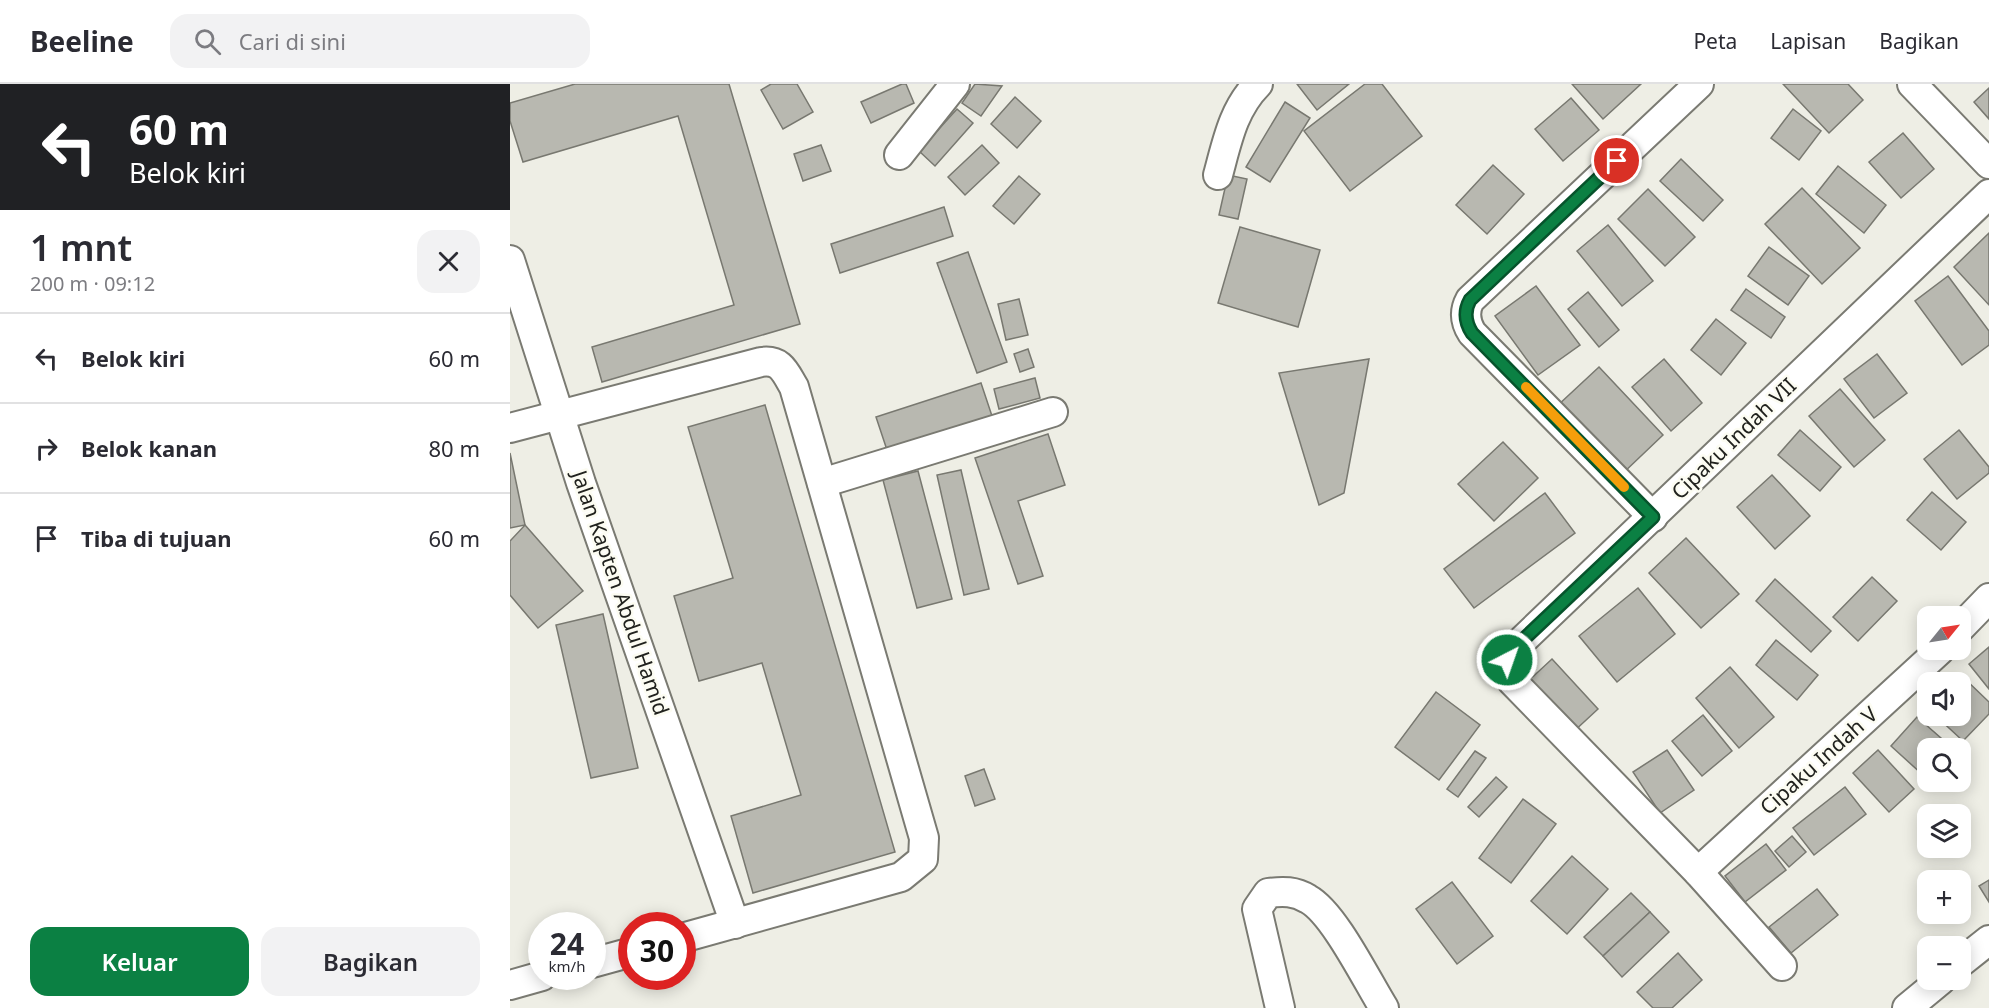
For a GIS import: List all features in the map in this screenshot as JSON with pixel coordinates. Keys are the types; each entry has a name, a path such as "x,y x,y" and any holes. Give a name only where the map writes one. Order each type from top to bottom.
{"street":[{"path":"898,155 955,84"},
{"path":"1218,175 1231,128 1243,99 1258,84"},
{"path":"1653,517 1472,333 1468,327 1466,307 1479,292 1699,84"},
{"path":"1912,84 1989,164"},
{"name":"Cipaku Indah VII","path":"1782,966 1698,872 1512,681 1507,667 1508,654 1989,194"},
{"name":"Jalan Kapten Abdul Hamid","path":"510,260 561,413 581,483 735,924"},
{"path":"510,428 561,413 772,361 780,365 794,387 924,838 923,859 902,877 696,934"},
{"path":"822,483 1053,412"},
{"path":"1971,617 1989,598"},
{"name":"Cipaku Indah V","path":"1698,872 1929,660"},
{"path":"1280,1008 1257,909 1268,893 1284,890 1308,899 1325,912 1384,1008"},
{"path":"1971,954 1989,940"},
{"path":"510,985 528,980"},
{"path":"1907,1008 1929,990"}],"building":[{"path":"575,84 729,84 800,324 602,382 592,347 734,305 678,116 523,162 510,121 510,103"},
{"path":"771,84 797,84 813,112 783,129 761,90"},
{"path":"906,84 914,103 871,123 861,102"},
{"path":"975,84 1002,86 981,116 962,103"},
{"path":"1297,84 1349,84 1317,110"},
{"path":"1365,84 1382,84 1422,136 1350,191 1304,131"},
{"path":"1572,84 1641,84 1603,119"},
{"path":"1783,84 1848,84 1863,100 1829,133"},
{"path":"1989,88 1989,119 1974,102"},
{"path":"1015,97 1041,121 1017,148 991,124"},
{"path":"1571,98 1599,130 1563,161 1535,129"},
{"path":"1285,102 1310,118 1270,182 1246,167"},
{"path":"957,109 973,123 935,166 919,151"},
{"path":"1793,109 1821,131 1799,160 1771,138"},
{"path":"1903,133 1934,169 1901,198 1869,162"},
{"path":"821,145 831,171 803,181 794,154"},
{"path":"982,145 999,163 965,195 948,177"},
{"path":"1681,159 1723,200 1703,221 1660,181"},
{"path":"1493,165 1524,194 1487,234 1456,205"},
{"path":"1838,166 1886,205 1864,233 1816,194"},
{"path":"1228,175 1247,179 1238,219 1219,215"},
{"path":"1019,176 1040,194 1014,224 993,206"},
{"path":"1802,188 1860,248 1822,284 1765,224"},
{"path":"1648,189 1695,237 1665,266 1618,219"},
{"path":"944,207 953,236 840,273 831,244"},
{"path":"1608,225 1653,281 1622,306 1577,251"},
{"path":"1240,227 1320,250 1298,327 1218,303"},
{"path":"1989,233 1989,305 1954,267"},
{"path":"1769,247 1809,276 1788,305 1748,276"},
{"path":"968,252 1007,362 977,373 937,263"},
{"path":"1948,276 1989,331 1989,345 1962,365 1915,301"},
{"path":"1536,286 1580,345 1538,375 1495,316"},
{"path":"1746,289 1785,317 1771,338 1731,310"},
{"path":"1588,292 1619,330 1599,347 1568,309"},
{"path":"1019,299 1028,335 1006,340 998,304"},
{"path":"1716,319 1746,343 1721,375 1691,350"},
{"path":"1028,349 1034,367 1020,372 1014,354"},
{"path":"1877,354 1907,393 1874,418 1844,379"},
{"path":"1369,359 1344,493 1319,505 1279,373"},
{"path":"1664,359 1702,403 1671,431 1632,387"},
{"path":"1599,367 1663,435 1620,476 1556,407"},
{"path":"1035,378 1040,398 999,409 994,389"},
{"path":"981,383 992,416 887,450 876,417"},
{"path":"1840,389 1885,440 1854,467 1809,416"},
{"path":"765,405 895,852 753,893 731,816 801,795 762,663 699,681 674,596 733,578 688,427"},
{"path":"1800,430 1841,467 1820,491 1778,455"},
{"path":"1959,430 1989,467 1989,473 1957,499 1924,459"},
{"path":"1048,434 1065,485 1018,501 1043,576 1018,584 975,458"},
{"path":"1503,442 1538,478 1494,521 1458,484"},
{"path":"510,453 525,525 510,528"},
{"path":"961,470 989,589 964,595 937,475"},
{"path":"918,471 952,599 917,608 883,480"},
{"path":"1772,475 1810,516 1775,549 1737,507"},
{"path":"1932,492 1966,522 1941,550 1907,520"},
{"path":"1545,493 1575,533 1474,608 1444,569"},
{"path":"525,525 583,591 538,628 510,595 510,541"},
{"path":"1686,538 1739,594 1701,628 1649,573"},
{"path":"1872,577 1897,601 1858,641 1833,617"},
{"path":"1775,579 1831,631 1811,652 1756,601"},
{"path":"1638,588 1675,634 1617,682 1579,636"},
{"path":"603,614 638,768 591,778 556,625"},
{"path":"1776,640 1818,675 1797,700 1756,665"},
{"path":"1989,647 1989,689 1969,664"},
{"path":"1552,659 1598,709 1571,734 1525,684"},
{"path":"1730,667 1774,717 1739,748 1696,698"},
{"path":"1971,685 1989,702 1989,714 1966,738 1960,738 1947,726 1971,726"},
{"path":"1436,692 1480,725 1439,780 1395,747"},
{"path":"1703,715 1732,751 1702,776 1672,741"},
{"path":"1917,717 1917,726 1927,726 1941,738 1917,738 1917,770 1891,746"},
{"path":"1667,750 1694,790 1660,813 1633,772"},
{"path":"1878,750 1914,789 1889,812 1853,773"},
{"path":"1475,751 1486,758 1458,797 1447,789"},
{"path":"984,769 995,799 975,806 965,776"},
{"path":"1496,777 1507,787 1479,817 1468,807"},
{"path":"1845,787 1866,814 1814,855 1793,828"},
{"path":"1523,799 1556,824 1511,883 1479,858"},
{"path":"1792,836 1806,852 1789,867 1775,851"},
{"path":"1766,844 1786,870 1745,902 1725,876"},
{"path":"1572,856 1608,889 1567,934 1531,901"},
{"path":"1989,880 1989,902 1979,886"},
{"path":"1452,882 1493,936 1457,964 1416,909"},
{"path":"1817,889 1838,915 1791,953 1769,927"},
{"path":"1631,893 1650,912 1603,956 1584,937"},
{"path":"1650,912 1669,932 1622,977 1603,956"},
{"path":"1678,953 1702,980 1672,1008 1653,1008 1637,992"}],"slow traffic":[{"path":"1526,387 1624,487"}],"route":[{"path":"1507,660 1508,654 1653,517 1472,333 1468,327 1466,307 1470,300 1617,161"}]}
